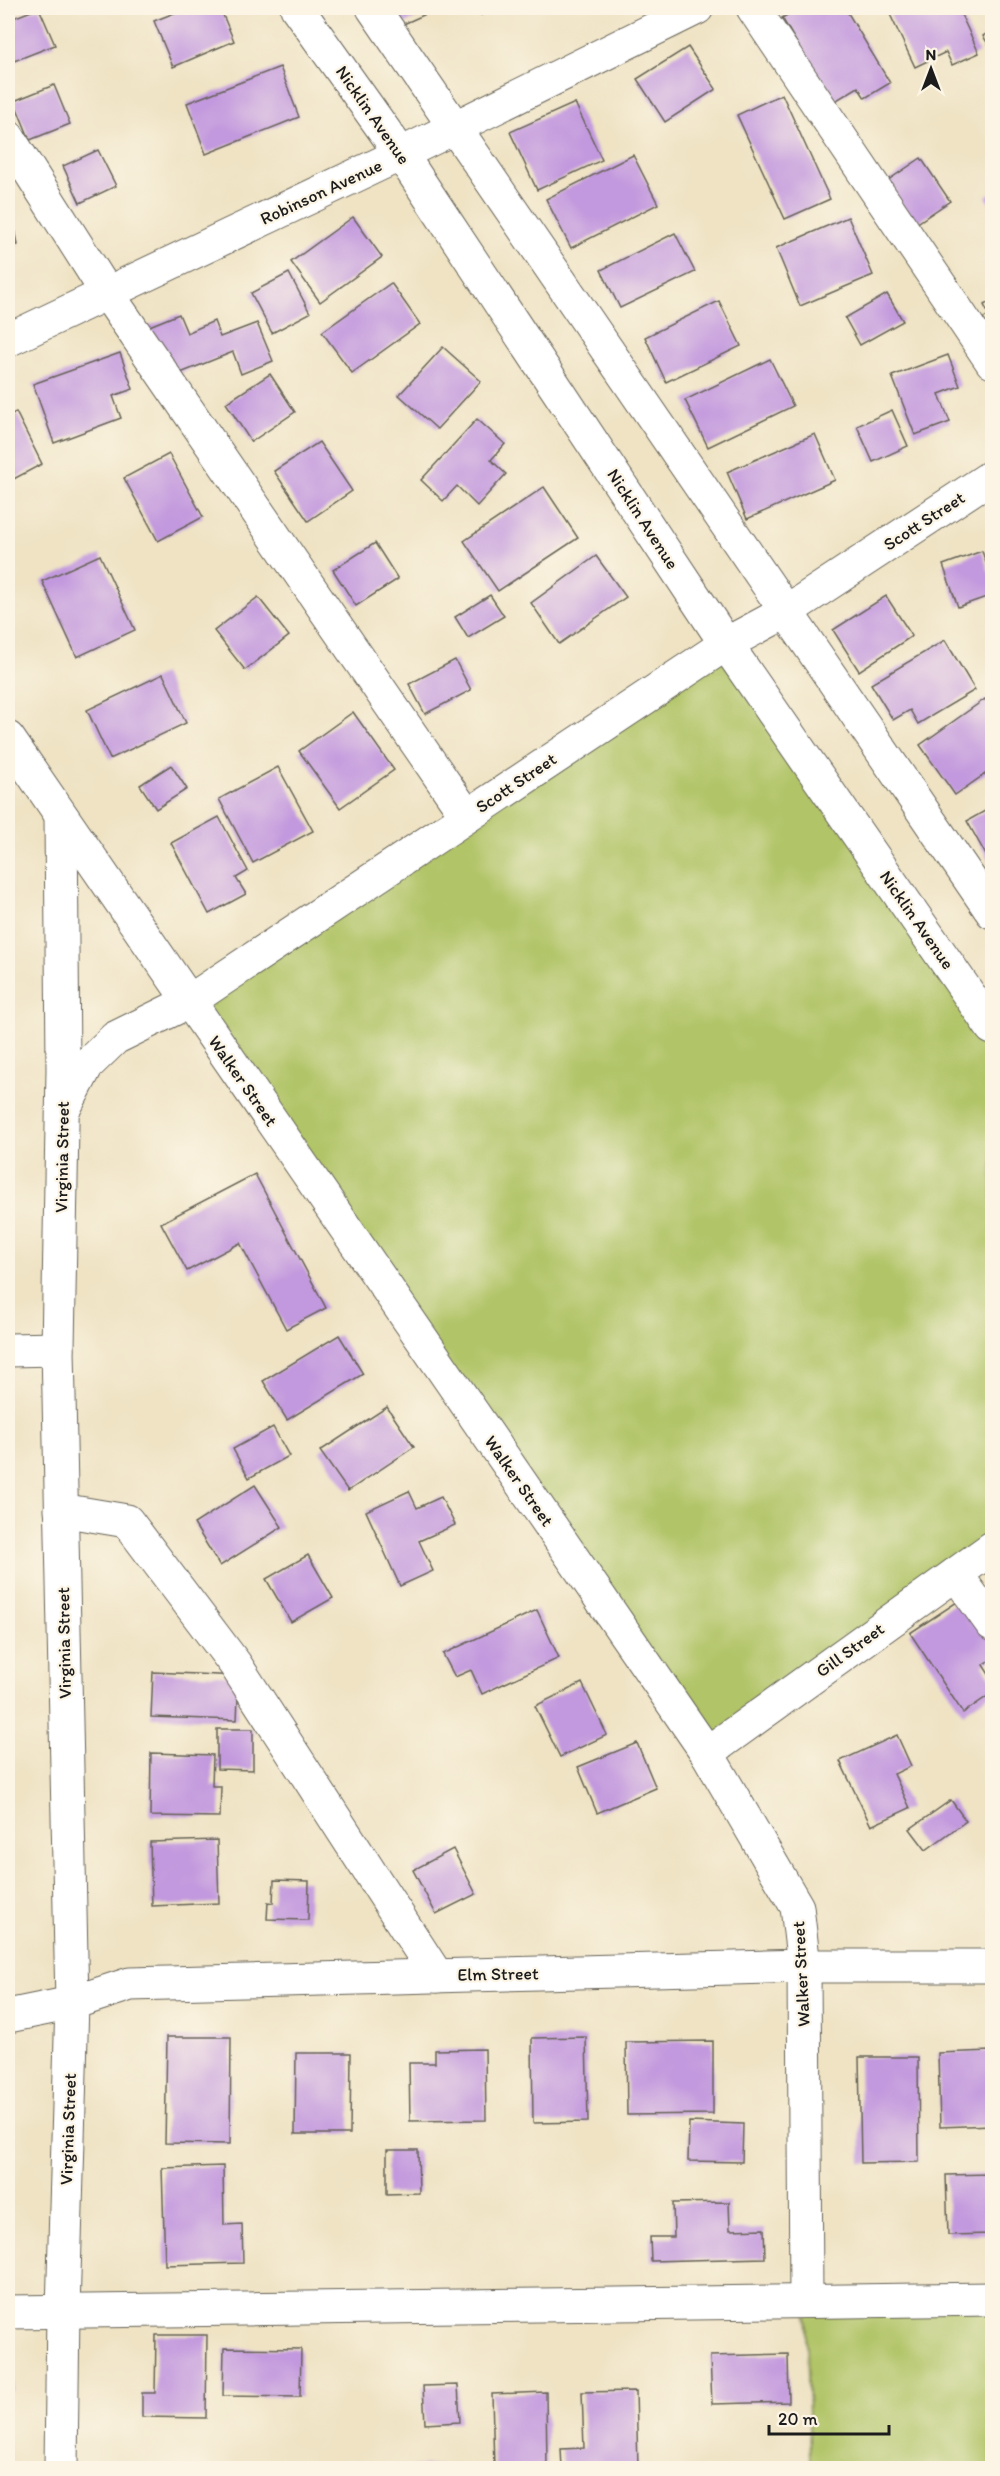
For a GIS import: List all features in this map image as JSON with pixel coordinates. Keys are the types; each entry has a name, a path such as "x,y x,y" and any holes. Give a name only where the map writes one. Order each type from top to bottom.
{"street":[{"name":"Nicklin Avenue","path":"297,8 401,154 726,644 993,1028"},
{"path":"374,8 993,912"},
{"name":"Robinson Avenue","path":"8,340 401,154 696,8"},
{"path":"753,8 993,362"},
{"path":"8,137 107,293 467,816"},
{"name":"Scott Street","path":"63,1112 87,1065 115,1038 188,1002 726,644 787,611 993,476"},
{"name":"Walker Street","path":"8,738 707,1753 797,1907 804,1966 806,2300"},
{"name":"Virginia Street","path":"61,817 63,1112 58,1349 72,2002 63,2310 62,2469"},
{"path":"8,1350 58,1349"},
{"path":"61,1510 126,1521 235,1664 437,1976"},
{"name":"Gill Street","path":"707,1753 993,1548"},
{"path":"956,1574 993,1624"},
{"name":"Elm Street","path":"8,2016 72,2002 130,1984 804,1966 993,1966"},
{"path":"8,2312 993,2299"}],"green space":[{"path":"726,644 992,1028 992,1548 707,1753 188,1002"},
{"path":"992,2299 992,2468 810,2468 806,2300"}],"building":[{"path":"39,8 55,45 9,63 8,20"},
{"path":"187,8 220,8 234,41 173,67 154,21"},
{"path":"388,8 439,8 397,27"},
{"path":"477,8 496,8 481,15"},
{"path":"799,8 845,8 890,83 865,98 858,87 832,103 782,18"},
{"path":"887,8 958,8 979,53 952,65 946,52 915,67"},
{"path":"992,30 992,50 983,36"},
{"path":"688,47 716,89 665,122 637,79"},
{"path":"280,67 299,117 206,154 187,103"},
{"path":"54,85 70,124 30,140 14,101"},
{"path":"782,94 830,199 785,219 737,115"},
{"path":"575,103 602,160 537,190 510,132"},
{"path":"98,150 116,186 80,203 63,166"},
{"path":"633,155 658,204 571,248 546,199"},
{"path":"921,158 950,201 910,228 881,185"},
{"path":"8,191 18,245 8,247"},
{"path":"992,192 992,208 986,196"},
{"path":"353,217 382,257 320,302 291,262"},
{"path":"848,217 873,275 800,306 776,248"},
{"path":"675,233 695,272 620,308 601,270"},
{"path":"289,273 310,313 272,333 251,293"},
{"path":"391,283 420,324 352,373 322,332"},
{"path":"887,294 903,321 860,345 845,318"},
{"path":"992,300 992,343 979,321 989,315 984,305"},
{"path":"719,301 741,346 666,382 645,337"},
{"path":"179,314 187,333 214,321 220,337 257,323 273,361 241,374 233,352 168,378 147,327"},
{"path":"443,347 481,381 437,429 399,395"},
{"path":"120,353 133,389 113,396 121,418 54,443 33,384"},
{"path":"948,355 960,386 939,394 950,422 915,435 892,376"},
{"path":"770,359 793,406 708,447 685,400"},
{"path":"270,374 295,412 251,442 226,403"},
{"path":"892,410 908,446 873,462 857,426"},
{"path":"16,412 42,464 8,482 8,416"},
{"path":"477,419 505,444 491,460 506,474 477,506 457,486 443,501 421,480"},
{"path":"815,434 835,480 747,519 727,472"},
{"path":"319,442 352,491 308,521 274,471"},
{"path":"169,454 203,517 158,541 124,478"},
{"path":"544,487 578,538 498,591 464,541"},
{"path":"375,543 398,579 356,606 333,570"},
{"path":"982,551 992,580 992,595 958,607 943,565"},
{"path":"100,555 135,630 77,657 42,581"},
{"path":"596,556 626,597 559,644 531,603"},
{"path":"490,595 504,616 468,638 455,617"},
{"path":"886,596 912,636 859,671 833,630"},
{"path":"258,597 289,636 245,670 214,631"},
{"path":"945,640 975,690 918,724 910,710 893,720 871,684"},
{"path":"455,660 471,690 425,714 409,684"},
{"path":"163,674 186,723 110,759 87,710"},
{"path":"985,699 992,710 992,769 955,795 920,745"},
{"path":"353,712 394,770 340,808 299,751"},
{"path":"171,765 187,789 156,809 140,785"},
{"path":"278,767 313,831 253,863 219,799"},
{"path":"992,807 992,863 991,864 967,821"},
{"path":"219,817 248,871 236,878 246,894 209,914 171,843"},
{"path":"255,1174 326,1308 286,1329 240,1243 187,1271 161,1223"},
{"path":"339,1335 363,1374 287,1420 263,1381"},
{"path":"387,1407 414,1447 348,1491 320,1451"},
{"path":"273,1427 289,1456 249,1478 233,1449"},
{"path":"255,1485 282,1527 220,1566 194,1524"},
{"path":"409,1491 417,1508 441,1497 455,1525 419,1541 433,1571 400,1586 366,1511"},
{"path":"308,1555 333,1598 291,1622 266,1579"},
{"path":"966,1596 992,1636 992,1659 983,1665 992,1679 992,1693 963,1713 910,1633"},
{"path":"537,1610 559,1658 482,1694 471,1670 455,1677 443,1654"},
{"path":"153,1672 239,1676 237,1720 151,1717"},
{"path":"582,1683 607,1735 560,1757 535,1706"},
{"path":"9,1698 11,1740 8,1740"},
{"path":"217,1729 253,1729 253,1770 217,1769"},
{"path":"897,1735 911,1766 894,1774 910,1808 871,1826 840,1761"},
{"path":"637,1743 656,1788 597,1813 578,1767"},
{"path":"151,1753 213,1755 212,1786 221,1786 220,1817 150,1816"},
{"path":"951,1800 966,1821 926,1850 910,1829"},
{"path":"217,1840 219,1903 152,1906 150,1842"},
{"path":"453,1849 476,1894 436,1914 413,1870"},
{"path":"274,1880 309,1881 308,1920 267,1919 268,1902 273,1903"},
{"path":"167,2037 231,2037 230,2144 165,2143"},
{"path":"586,2037 588,2122 533,2123 532,2038"},
{"path":"713,2041 713,2114 627,2115 626,2042"},
{"path":"485,2049 486,2120 410,2121 409,2063 435,2063 435,2050"},
{"path":"992,2051 992,2125 940,2127 938,2053"},
{"path":"296,2053 351,2053 350,2134 295,2134"},
{"path":"859,2057 918,2057 919,2162 861,2163"},
{"path":"689,2122 743,2124 742,2162 688,2161"},
{"path":"9,2133 10,2155 8,2155"},
{"path":"387,2150 418,2150 419,2193 387,2194"},
{"path":"223,2166 224,2225 242,2224 243,2263 165,2265 162,2168"},
{"path":"992,2174 992,2234 948,2235 946,2175"},
{"path":"729,2202 730,2230 764,2229 765,2258 651,2261 650,2237 674,2237 673,2203"},
{"path":"8,2334 12,2334 13,2391 8,2391"},
{"path":"156,2335 207,2335 206,2418 142,2417 142,2393 155,2393"},
{"path":"224,2348 301,2349 300,2397 223,2396"},
{"path":"788,2354 789,2402 712,2404 710,2356"},
{"path":"458,2385 460,2422 425,2424 423,2386"},
{"path":"636,2391 638,2468 562,2468 561,2449 584,2448 582,2392"},
{"path":"546,2392 547,2468 494,2468 492,2394"},
{"path":"455,2465 455,2468 387,2468 387,2467"}]}
